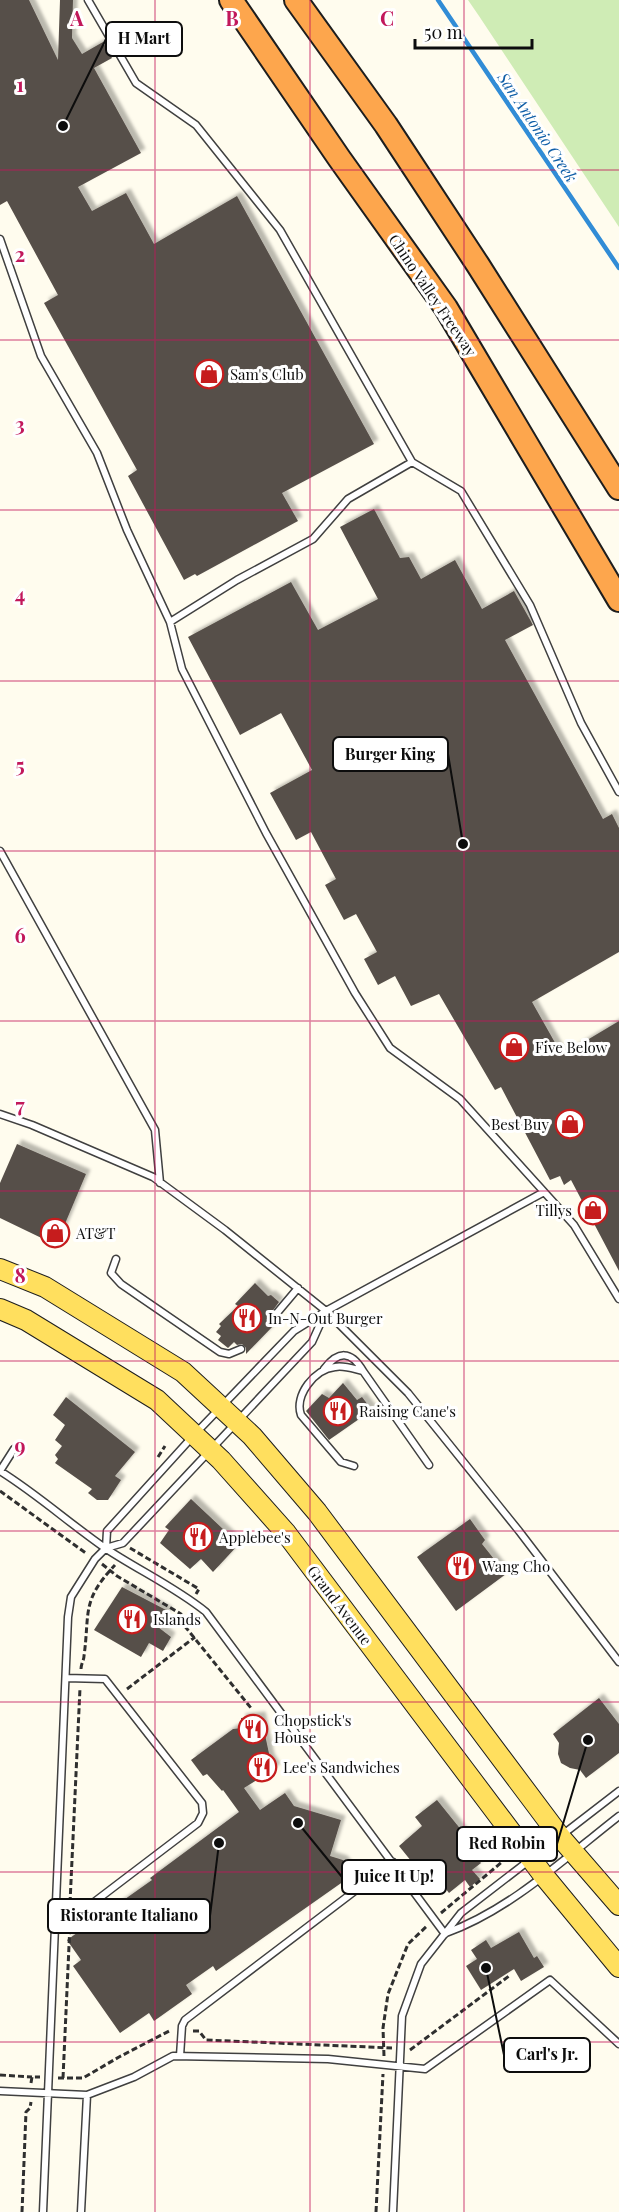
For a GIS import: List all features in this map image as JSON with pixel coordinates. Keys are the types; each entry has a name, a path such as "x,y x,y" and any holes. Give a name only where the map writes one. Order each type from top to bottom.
{"highway":[{"name":"Chino Valley Freeway","path":"231,0 339,159 446,308 619,600"},
{"path":"296,0 386,125 619,488"}],"main road":[{"path":"0,1269 45,1287 183,1372 252,1436 317,1512 567,1846 619,1905"},
{"name":"Grand Avenue","path":"0,1309 26,1320 157,1400 221,1460 286,1533 544,1876 619,1967"}],"lane":[{"path":"88,0 136,83 196,125 280,230 412,462 461,490 530,605 582,723 619,792"},
{"path":"0,239 41,356 97,453 127,530 170,622 182,669 266,833 355,993 390,1048 460,1099 574,1226 619,1299"},
{"path":"170,622 237,580 313,538 348,499 412,462"},
{"path":"0,851 155,1130 160,1183"},
{"path":"0,1114 153,1177 225,1230 327,1311 408,1393 519,1531 619,1662"},
{"path":"106,1548 107,1531 194,1435 294,1331 544,1192"},
{"path":"116,1259 111,1272 121,1284 220,1352 229,1354 241,1349"},
{"path":"271,1320 298,1288"},
{"path":"43,2212 68,1617 71,1597 95,1559 106,1548 123,1543 312,1342 327,1311"},
{"path":"354,1466 341,1462 301,1415 298,1407 299,1398 312,1380 332,1360 340,1356 349,1356 357,1361 429,1465"},
{"path":"324,1369 337,1366 363,1371"},
{"path":"14,1449 0,1471 44,1500 106,1548 206,1612 445,1934"},
{"path":"55,1913 81,1912 198,1823 202,1813 202,1803 105,1679 66,1678"},
{"path":"445,1934 471,1924 544,1876 567,1846 619,1791"},
{"path":"393,2212 402,2016 422,1964 461,1913 532,1859 567,1846 619,1816"},
{"path":"180,2056 182,2025 185,2020 393,1862"},
{"path":"0,2091 87,2095 134,2077 173,2056 328,2059 425,2069 550,1980 619,2044"},
{"path":"81,2212 87,2095"}],"path":[{"path":"0,1491 117,1576 181,1614 179,1619 251,1708"},
{"path":"63,2078 80,1679 89,1602 97,1587 132,1549"},
{"path":"127,1689 195,1637"},
{"path":"376,2212 384,2048 412,2050 509,1976"},
{"path":"0,2074 32,2077"}],"green space":[{"path":"468,0 619,0 619,227 479,16"}],"building":[{"name":"Sam's Club","path":"0,0 29,0 58,60 60,0 73,0 72,38 82,54 103,42 112,58 94,68 141,153 78,187 92,211 126,193 154,244 237,196 374,444 282,493 298,521 197,576 195,574 184,580 128,476 137,470 44,303 58,295 7,201 0,205"},
{"path":"374,509 400,558 409,557 421,579 455,560 482,609 514,591 533,625 505,640 603,819 612,814 619,828 619,952 532,1002 562,1055 619,1021 619,1271 571,1180 564,1185 560,1176 550,1180 501,1087 495,1090 439,994 411,1006 395,976 378,985 364,959 377,952 356,914 344,920 325,885 336,879 311,832 296,840 270,793 312,770 281,713 240,735 188,637 291,582 318,630 378,599 340,527"},
{"path":"17,1144 86,1174 56,1245 0,1218 0,1183"},
{"name":"In-N-Out Burger","path":"255,1283 268,1296 271,1295 279,1302 266,1320 270,1325 275,1324 246,1354 246,1348 242,1344 237,1345 234,1342 228,1348 218,1340 221,1336 216,1332 221,1326 219,1324 238,1306 235,1304"},
{"name":"Raising Cane's","path":"343,1383 357,1400 362,1397 372,1410 329,1440 306,1411 322,1394 329,1398"},
{"path":"66,1397 135,1452 115,1476 121,1480 108,1500 97,1500 88,1493 92,1489 55,1463 58,1459 55,1455 62,1446 55,1440 65,1425 53,1415"},
{"name":"Applebee's","path":"191,1499 239,1544 213,1572 201,1559 190,1569 160,1543 169,1530 165,1527"},
{"name":"Wang Cho","path":"470,1519 485,1540 482,1544 506,1574 456,1611 417,1557"},
{"name":"Islands","path":"122,1587 168,1611 158,1627 171,1637 163,1651 149,1643 141,1657 94,1630"},
{"path":"599,1698 619,1724 619,1753 586,1778 580,1770 561,1763 558,1754 559,1743 553,1734"},
{"path":"261,1716 270,1758 276,1768 244,1788 260,1810 285,1793 294,1806 341,1820 330,1856 343,1860 354,1874 216,1971 213,1966 186,1985 192,1994 154,2021 149,2013 120,2033 73,1966 81,1960 67,1940 152,1880 150,1878 239,1812 223,1790 207,1774 203,1776 191,1760 233,1729 242,1728 241,1718"},
{"path":"437,1800 471,1842 466,1846 481,1863 472,1870 480,1879 470,1887 465,1880 449,1893 428,1866 420,1872 399,1846 422,1826 415,1817"},
{"path":"519,1932 534,1958 537,1956 544,1967 521,1981 514,1969 481,1990 466,1966 477,1959 471,1950 486,1940 491,1948"}],"waterway":[{"name":"San Antonio Creek","path":"438,0 619,268"}],"place":[{"name":"H Mart","path":"63,126"},
{"name":"Sam's Club","path":"209,374"},
{"name":"Burger King","path":"463,844"},
{"name":"Five Below","path":"514,1047"},
{"name":"Best Buy","path":"570,1124"},
{"name":"Tillys","path":"593,1210"},
{"name":"AT&T","path":"55,1233"},
{"name":"In-N-Out Burger","path":"247,1318"},
{"name":"Raising Cane's","path":"338,1411"},
{"name":"Applebee's","path":"198,1537"},
{"name":"Wang Cho","path":"461,1566"},
{"name":"Islands","path":"132,1619"},
{"name":"Chopstick's House","path":"253,1729"},
{"name":"Red Robin","path":"588,1740"},
{"name":"Lee's Sandwiches","path":"262,1767"},
{"name":"Juice It Up!","path":"298,1823"},
{"name":"Ristorante Italiano","path":"219,1843"},
{"name":"Carl's Jr.","path":"486,1968"}]}
